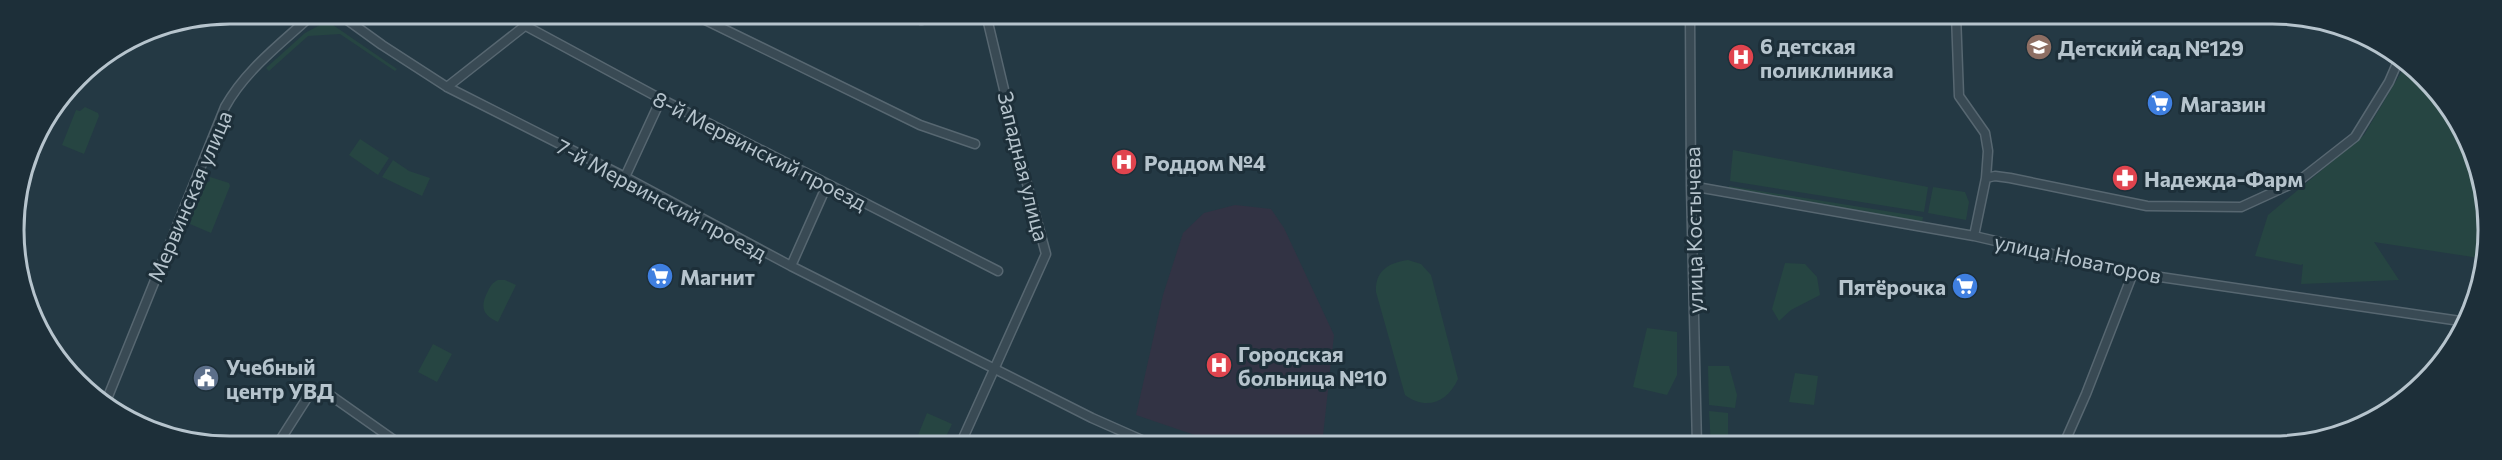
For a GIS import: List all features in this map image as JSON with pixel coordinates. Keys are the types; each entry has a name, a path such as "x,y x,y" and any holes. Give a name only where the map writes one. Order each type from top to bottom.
{"street":[{"name":"Мервинская улица","path":"108,395 225,107 249,72 302,24"},
{"name":"7-й Мервинский проезд","path":"354,24 447,87 625,177 791,266 1092,418 1133,436"},
{"path":"447,87 527,24"},
{"path":"714,24 920,124 975,144"},
{"name":"Западная улица","path":"964,436 1046,254 988,24"},
{"name":"улица Костычева","path":"1690,24 1697,436"},
{"path":"1956,24 1959,96 1985,133 1988,151 1986,178 1974,236"},
{"name":"8-й Мервинский проезд","path":"524,26 827,185 998,271"},
{"path":"1986,178 2010,177 2147,206 2241,207 2300,180 2355,137 2389,82 2396,66"},
{"path":"625,177 661,99"},
{"path":"791,266 827,185"},
{"name":"улица Новаторов","path":"1691,186 1974,236 2133,273 2457,321"},
{"path":"2067,436 2133,273"},
{"path":"283,436 307,398 320,393 330,395 388,436"}],"shaded area":[{"path":"1235,205 1271,209 1284,228 1334,335 1323,436 1198,436 1136,415 1163,295 1183,233 1204,213"}],"green space":[{"path":"320,25 333,25 397,69 395,71 340,34 308,36 269,71 266,68 305,33"},
{"path":"2402,71 2418,84 2435,105 2462,151 2471,177 2478,217 2476,257 2374,242 2399,280 2301,284 2303,264 2255,256 2268,215 2364,135"},
{"path":"85,107 98,113 99,116 84,154 62,145 76,110 80,111"},
{"path":"360,139 389,158 378,175 349,155"},
{"path":"1733,150 1928,187 1924,212 1730,181"},
{"path":"393,160 409,171 430,178 422,196 382,177"},
{"path":"210,177 229,183 230,186 211,233 190,224 200,187 210,181"},
{"path":"1729,186 1923,217 1922,224 1728,191"},
{"path":"1933,187 1965,192 1969,202 1966,220 1928,213"},
{"path":"1408,260 1421,264 1431,275 1458,379 1454,387 1436,402 1421,402 1405,395 1376,292 1378,278 1385,269 1395,263"},
{"path":"1785,263 1805,264 1817,277 1820,295 1791,310 1779,321 1772,309"},
{"path":"498,280 505,280 516,285 498,322 486,313 483,306 490,287"},
{"path":"1647,328 1677,332 1677,375 1667,395 1633,387"},
{"path":"433,344 452,354 437,382 418,372"},
{"path":"1708,366 1729,366 1737,395 1735,408 1709,405"},
{"path":"1795,373 1818,376 1814,405 1789,402"},
{"path":"1709,411 1728,413 1728,436 1710,436"},
{"path":"927,413 952,424 946,436 918,436"}],"place":[{"name":"Детский сад №129","path":"2039,47"},
{"name":"6 детская поликлиника","path":"1741,57"},
{"name":"Магазин","path":"2160,103"},
{"name":"Роддом №4","path":"1124,162"},
{"name":"Надежда-Фарм","path":"2125,178"},
{"name":"Магнит","path":"660,276"},
{"name":"Пятёрочка","path":"1965,286"},
{"name":"Городская больница №10","path":"1219,365"},
{"name":"Учебный центр УВД","path":"206,378"}]}
